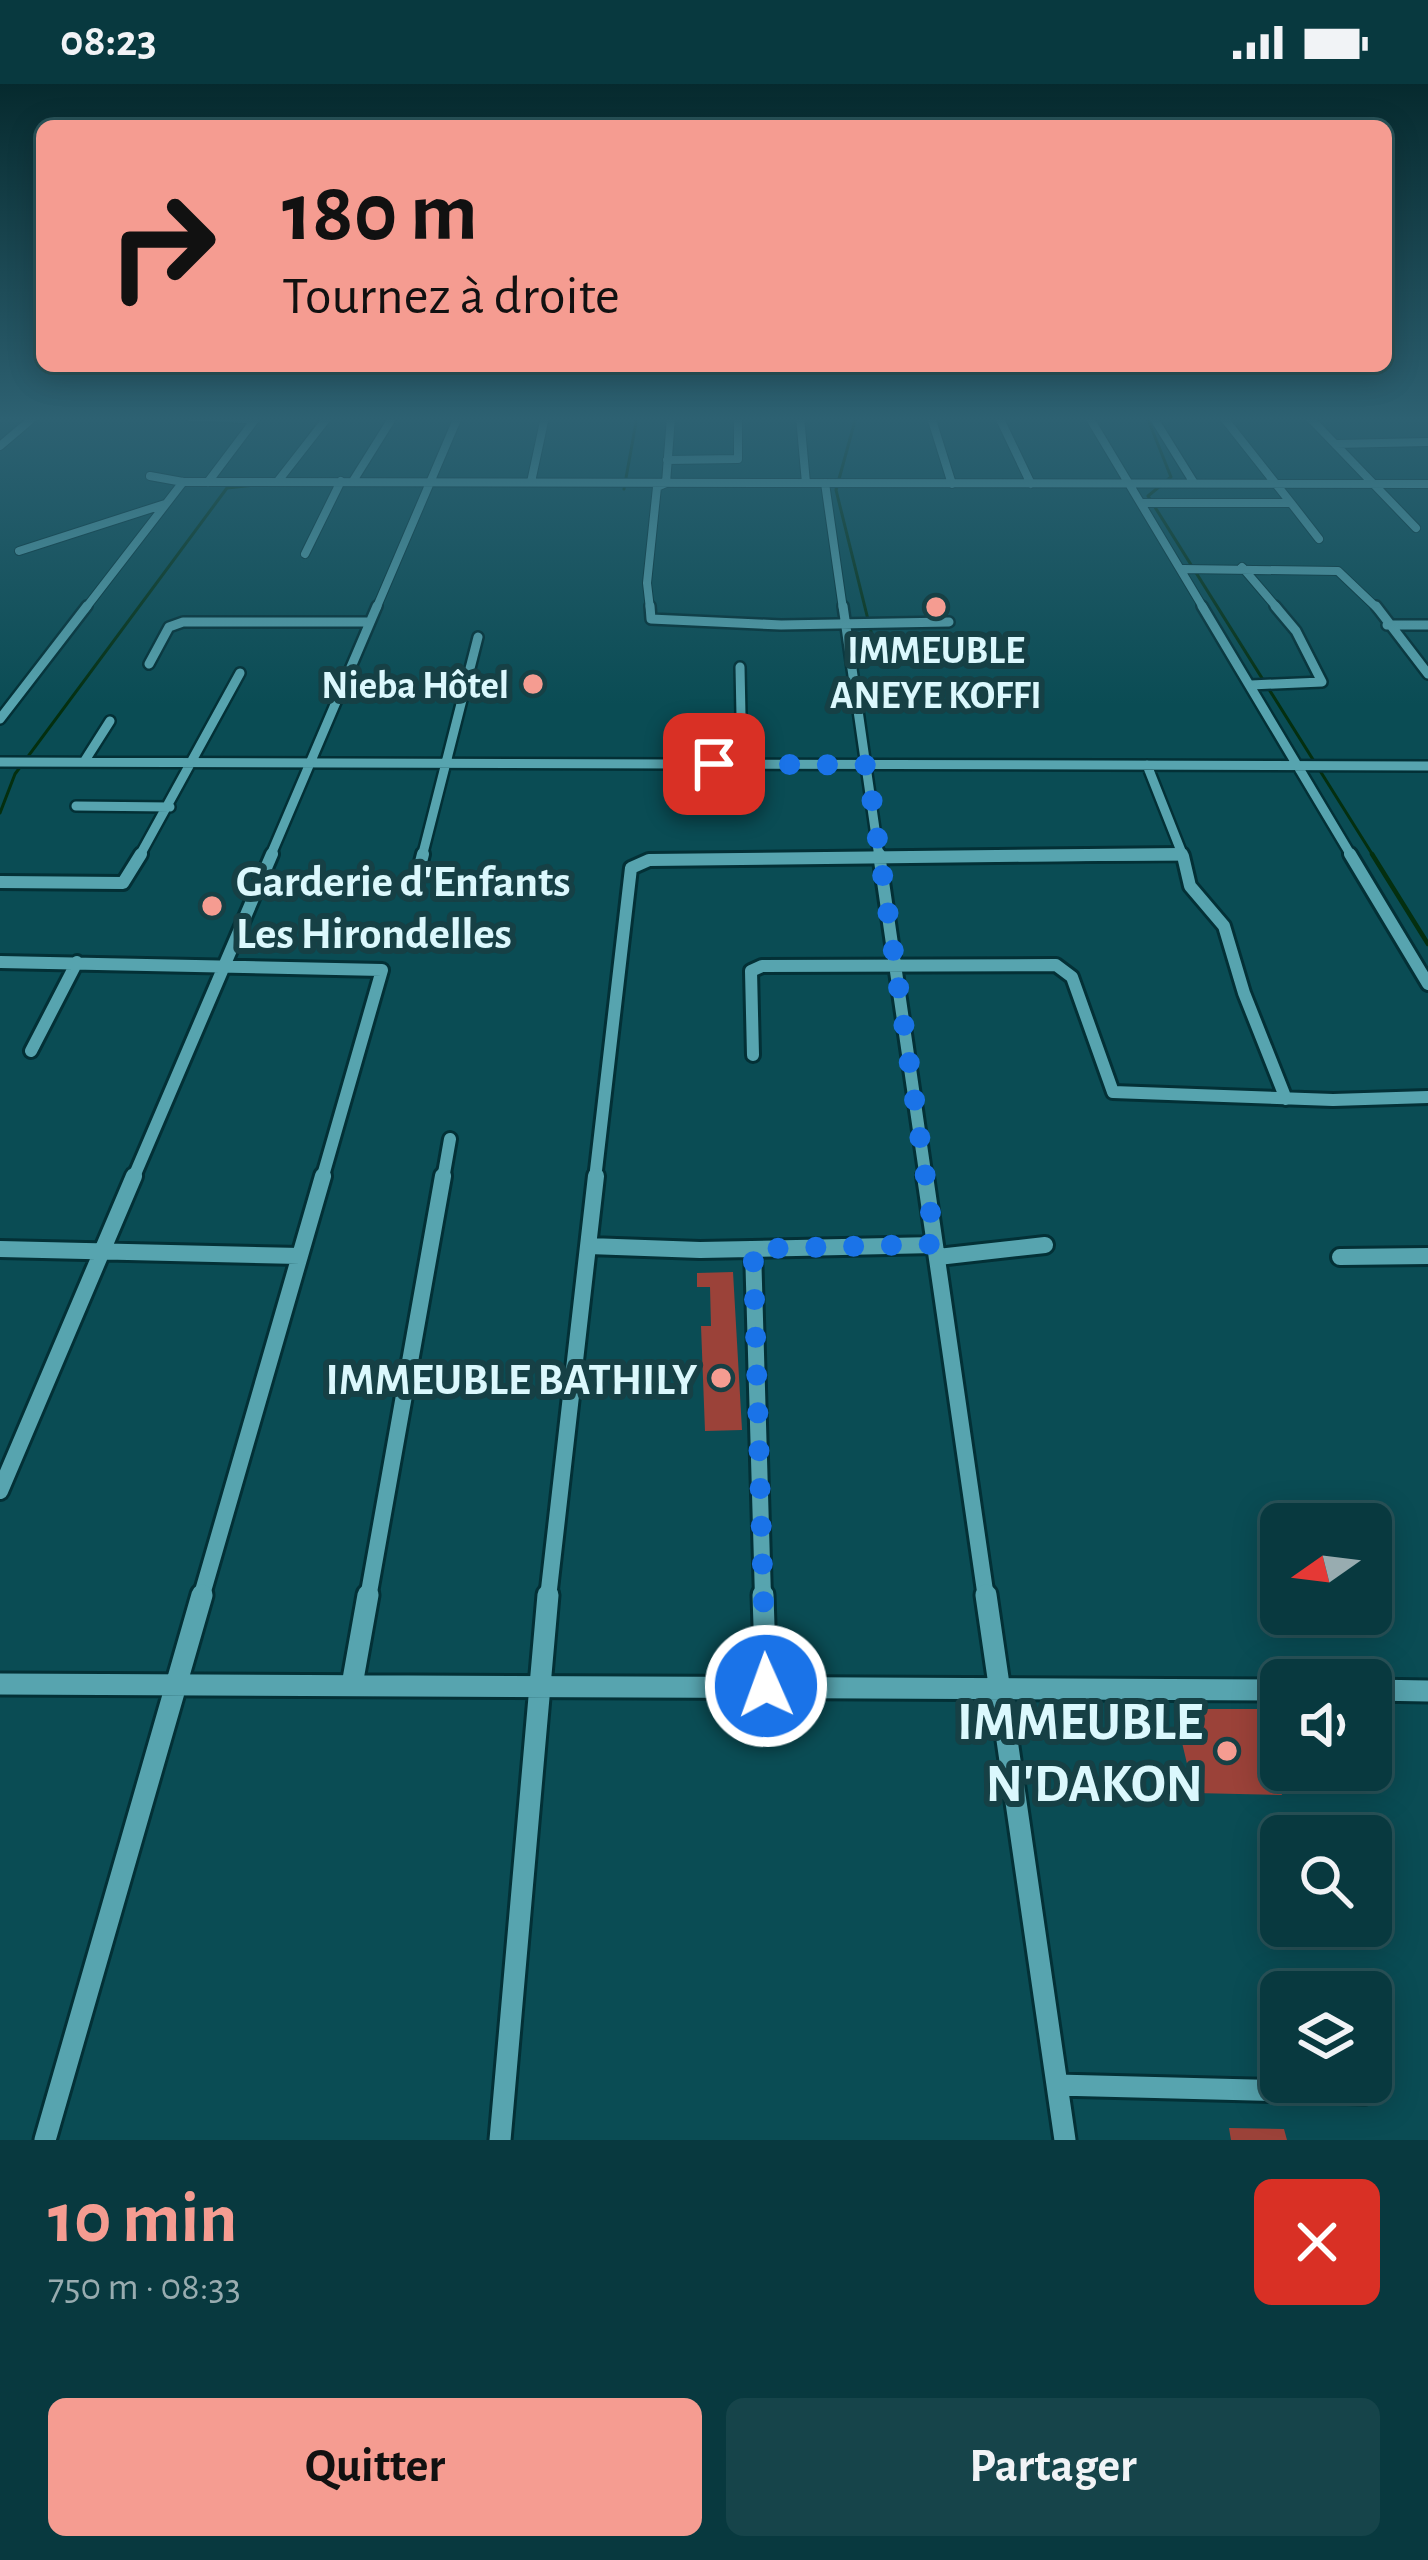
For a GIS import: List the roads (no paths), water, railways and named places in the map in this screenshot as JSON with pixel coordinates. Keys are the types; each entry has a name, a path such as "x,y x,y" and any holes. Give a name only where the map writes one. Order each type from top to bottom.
{"street":[{"path":"20,550 134,513"},
{"path":"0,719 156,513"},
{"path":"304,554 325,513"},
{"path":"0,1491 417,513"},
{"path":"654,513 647,583 651,619 664,623 949,622"},
{"path":"829,513 1065,2140"},
{"path":"1149,513 1423,966 1428,984"},
{"path":"1299,513 1319,539"},
{"path":"1402,513 1416,528"},
{"path":"1242,567 1296,631 1322,682 1251,685"},
{"path":"1183,568 1338,571 1371,600 1428,674"},
{"path":"149,664 170,627 183,622 369,622"},
{"path":"1388,625 1428,625"},
{"path":"420,866 478,638"},
{"path":"740,667 742,764"},
{"path":"0,882 123,883 170,807 240,673"},
{"path":"84,762 110,721"},
{"path":"0,762 1428,766"},
{"path":"1148,765 1190,886 1224,926 1244,993 1286,1099"},
{"path":"76,806 170,807"},
{"path":"500,2140 538,1683 631,868 649,860 1183,856"},
{"path":"31,1052 77,962"},
{"path":"2,966 77,962 382,970 45,2140"},
{"path":"753,1055 751,971 755,968 1056,965 1072,976 1113,1093 1286,1099 1428,1097"},
{"path":"352,1685 450,1139"},
{"path":"589,1246 937,1251 1045,1245"},
{"path":"0,1249 300,1256"},
{"path":"753,1249 766,1686"},
{"path":"1340,1257 1428,1256"},
{"path":"0,1684 1260,1690"},
{"path":"1392,1690 1428,1691"},
{"path":"1057,2085 1260,2090"}],"waterway":[{"path":"0,813 15,774 209,513"},
{"path":"842,513 877,656"},
{"path":"1159,513 1374,857"},
{"path":"1372,854 1428,944"}],"place":[{"name":"IMMEUBLE ANEYE KOFFI","path":"936,607"},
{"name":"Nieba Hôtel","path":"533,684"},
{"name":"Garderie d'Enfants Les Hirondelles","path":"212,906"},
{"name":"IMMEUBLE BATHILY","path":"721,1378"},
{"name":"IMMEUBLE N'DAKON","path":"1227,1751"}]}
